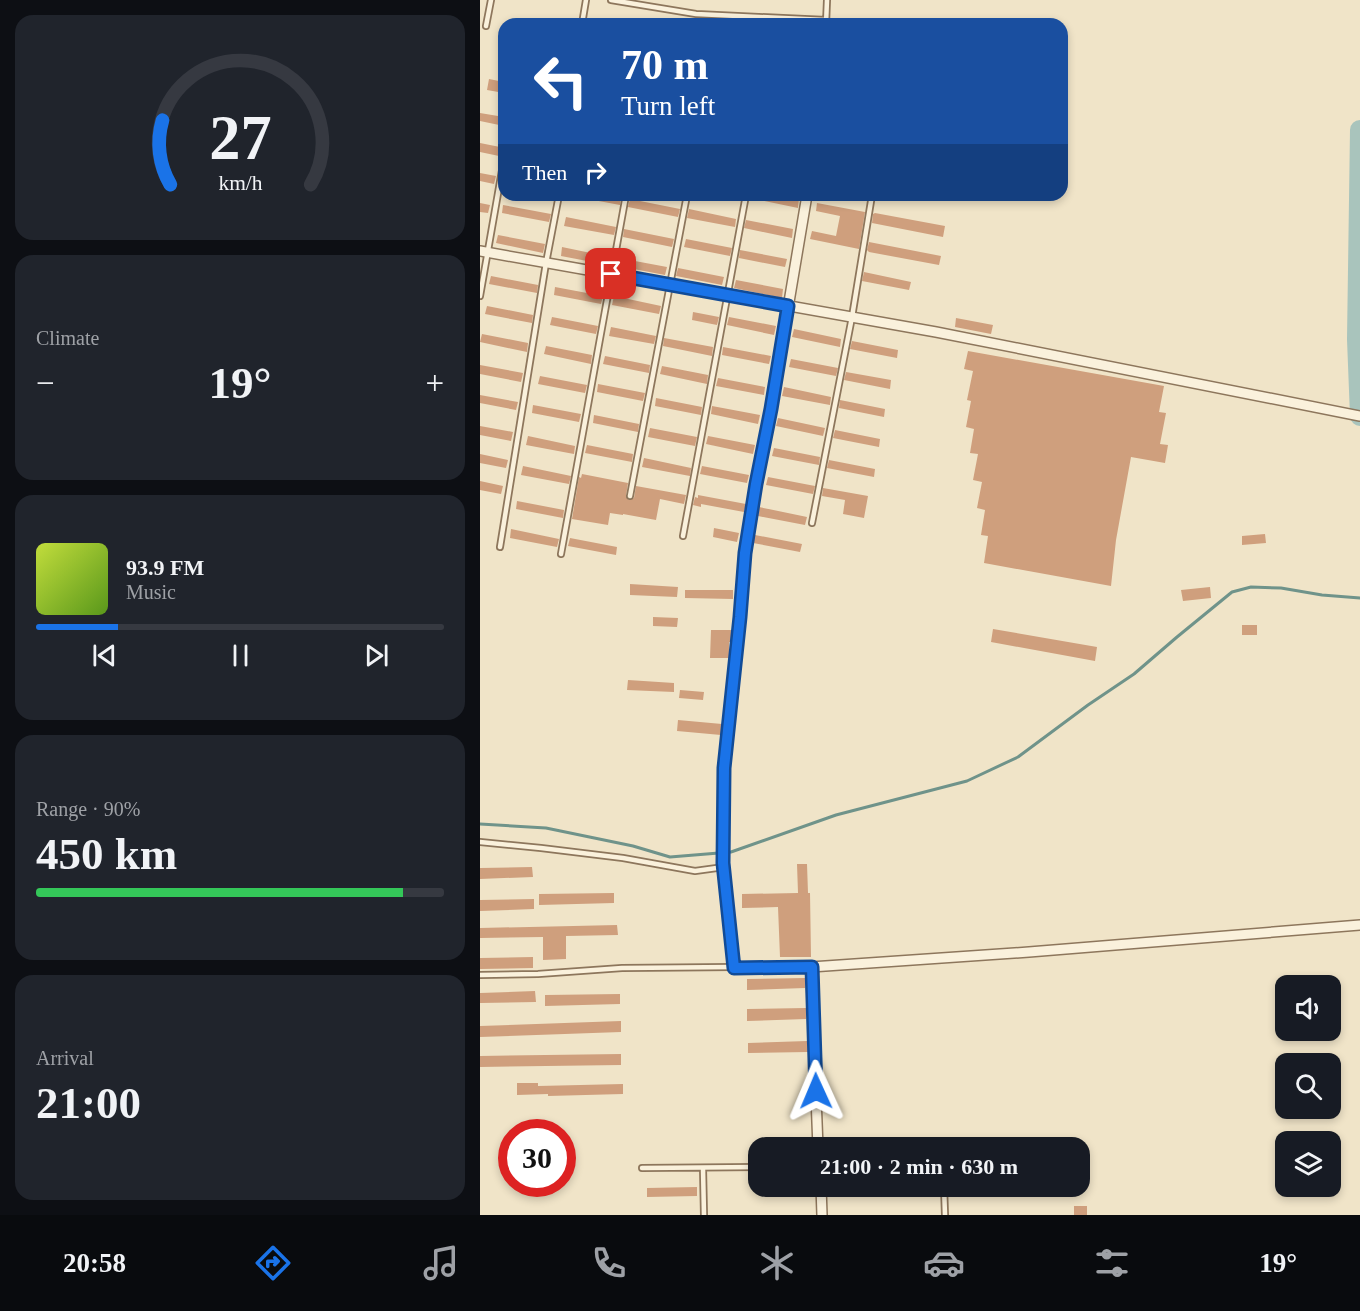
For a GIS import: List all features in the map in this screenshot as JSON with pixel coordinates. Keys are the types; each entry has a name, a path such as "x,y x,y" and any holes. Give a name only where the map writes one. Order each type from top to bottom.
{"street":[{"path":"806,201 745,553 724,768 724,865 734,968 812,967 1360,925"},
{"path":"484,252 936,332 1355,415"},
{"path":"812,967 818,1137"},
{"path":"821,1197 822,1215"}],"lane":[{"path":"486,26 491,0"},
{"path":"583,18 586,0"},
{"path":"610,0 696,14 761,18"},
{"path":"826,18 827,0"},
{"path":"480,296 484,252 498,187"},
{"path":"500,547 546,263 559,201"},
{"path":"561,554 625,201"},
{"path":"630,496 686,201"},
{"path":"683,536 745,201"},
{"path":"812,523 852,317 871,201"},
{"path":"480,842 623,858 695,871 724,865"},
{"path":"480,975 538,974 622,968 734,968"},
{"path":"642,1168 748,1167"},
{"path":"703,1168 704,1215"},
{"path":"944,1197 945,1215"}],"building":[{"path":"489,79 498,81 498,92 487,90"},
{"path":"480,113 498,116 498,125 480,121"},
{"path":"480,143 498,147 498,156 480,152"},
{"path":"480,173 496,176 494,184 480,181"},
{"path":"599,201 620,201 620,205"},
{"path":"630,201 640,201 680,209 678,217 628,207"},
{"path":"765,201 799,201 798,208"},
{"path":"480,203 490,205 488,213 480,212"},
{"path":"817,203 865,212 859,249 810,239 812,231 836,236 840,216 816,211"},
{"path":"503,205 551,214 549,222 502,213"},
{"path":"689,209 736,219 735,227 687,218"},
{"path":"875,213 945,226 943,237 872,223"},
{"path":"566,217 616,227 614,235 564,226"},
{"path":"746,220 793,229 792,238 744,228"},
{"path":"624,229 674,239 672,247 623,237"},
{"path":"498,235 545,244 543,253 496,243"},
{"path":"686,239 732,248 730,256 684,247"},
{"path":"869,242 941,256 939,265 869,252 867,250"},
{"path":"562,247 610,257 608,265 561,256"},
{"path":"740,250 787,259 785,267 739,258"},
{"path":"619,258 667,267 665,275 618,266"},
{"path":"678,268 724,277 722,285 676,276"},
{"path":"864,272 911,282 909,290 862,281"},
{"path":"491,276 538,285 537,293 489,284"},
{"path":"736,280 783,289 782,298 734,288"},
{"path":"555,287 603,296 601,304 554,295"},
{"path":"614,296 661,306 659,314 612,305"},
{"path":"487,306 533,315 532,323 485,314"},
{"path":"693,312 719,317 717,325 692,320"},
{"path":"552,317 598,326 596,334 550,325"},
{"path":"729,317 776,326 774,335 727,325"},
{"path":"956,318 993,325 991,334 955,327"},
{"path":"611,327 656,336 654,344 609,336"},
{"path":"794,329 841,339 840,347 792,337"},
{"path":"482,334 528,343 527,352 480,342"},
{"path":"664,338 713,347 712,356 663,346"},
{"path":"852,341 898,350 897,358 850,349"},
{"path":"546,346 592,355 591,364 544,354"},
{"path":"723,347 771,356 769,364 722,355"},
{"path":"968,351 1164,386 1159,412 1166,413 1160,444 1168,445 1165,463 1131,457 1116,540 1111,586 984,563 988,536 981,535 985,510 977,508 982,482 973,480 978,454 970,453 974,429 966,427 971,401 967,400 973,371 964,369"},
{"path":"605,356 650,365 649,373 603,364"},
{"path":"791,359 838,368 836,376 789,367"},
{"path":"480,365 523,373 521,382 480,374"},
{"path":"662,366 708,375 707,384 660,374"},
{"path":"846,372 891,380 890,389 844,380"},
{"path":"540,376 587,385 585,393 538,384"},
{"path":"718,378 765,387 764,395 716,386"},
{"path":"598,384 645,393 643,401 597,392"},
{"path":"784,387 831,397 830,405 782,396"},
{"path":"480,395 518,402 516,410 480,403"},
{"path":"656,398 702,407 701,415 655,406"},
{"path":"840,400 885,409 884,417 839,408"},
{"path":"533,405 581,414 579,422 532,413"},
{"path":"712,406 760,415 758,424 711,414"},
{"path":"594,415 639,424 638,432 593,423"},
{"path":"778,418 825,428 823,436 776,426"},
{"path":"480,426 513,432 511,441 480,435"},
{"path":"650,428 697,437 695,446 648,437"},
{"path":"835,430 880,439 879,447 833,438"},
{"path":"528,436 575,446 574,454 526,445"},
{"path":"708,436 755,445 753,454 706,444"},
{"path":"587,445 633,454 632,462 585,453"},
{"path":"774,448 820,457 819,465 772,456"},
{"path":"480,454 508,460 506,468 480,463"},
{"path":"644,458 691,468 690,476 642,467"},
{"path":"829,460 875,469 874,477 827,468"},
{"path":"523,466 571,476 569,484 521,475"},
{"path":"702,466 749,475 747,483 700,474"},
{"path":"582,474 628,483 626,496 629,500 634,498 636,486 686,495 684,504 660,499 656,520 610,513 608,525 572,519 579,477 581,478"},
{"path":"768,477 815,486 813,494 766,485"},
{"path":"480,481 503,486 501,494 480,490"},
{"path":"823,488 868,496 864,518 843,514 845,500 822,496"},
{"path":"698,495 746,504 744,512 701,504 701,507 693,505"},
{"path":"517,501 564,510 563,518 516,509"},
{"path":"759,507 807,517 805,525 758,516"},
{"path":"714,528 739,533 737,542 713,537"},
{"path":"511,529 559,539 557,547 510,538"},
{"path":"1265,534 1266,543 1242,545 1242,536"},
{"path":"755,535 802,544 800,552 753,543"},
{"path":"570,538 617,547 616,555 568,546"},
{"path":"630,584 678,587 677,597 630,595"},
{"path":"1210,587 1211,598 1183,601 1181,590"},
{"path":"685,590 733,590 733,599 685,598"},
{"path":"653,617 678,618 677,627 653,626"},
{"path":"1242,625 1257,625 1257,635 1242,635"},
{"path":"993,629 1097,647 1095,661 991,642"},
{"path":"711,630 732,630 729,658 710,658"},
{"path":"628,680 674,683 674,692 627,690"},
{"path":"680,690 704,692 703,700 679,698"},
{"path":"678,720 722,724 721,735 677,731"},
{"path":"797,864 807,864 811,957 780,957 778,907 742,908 742,894 798,893"},
{"path":"532,867 533,877 480,879 480,868"},
{"path":"614,893 614,903 539,905 539,894"},
{"path":"534,899 534,909 480,911 480,900"},
{"path":"617,925 618,935 566,936 566,959 543,960 543,937 480,938 480,928"},
{"path":"533,957 533,968 480,969 480,958"},
{"path":"805,978 805,988 747,990 747,979"},
{"path":"535,991 536,1002 480,1003 480,993"},
{"path":"620,994 620,1004 545,1006 545,995"},
{"path":"806,1008 806,1019 747,1021 747,1009"},
{"path":"621,1021 621,1032 480,1037 480,1026"},
{"path":"807,1041 808,1052 748,1053 748,1043"},
{"path":"621,1054 621,1065 480,1067 480,1056"},
{"path":"517,1083 538,1083 538,1086 623,1084 623,1094 517,1095"},
{"path":"697,1187 697,1196 647,1197 647,1188"},
{"path":"1074,1206 1087,1206 1087,1215 1074,1215"}],"waterway":[{"path":"1360,130 1357,339 1360,416"},
{"path":"480,824 546,828 633,846 670,857 731,852 836,815 967,781 1018,757 1134,674 1232,592 1251,587 1281,588 1360,598"}],"route":[{"path":"611,274 788,306 745,553 724,768 723,863 734,968 812,967 816,1091"}]}
